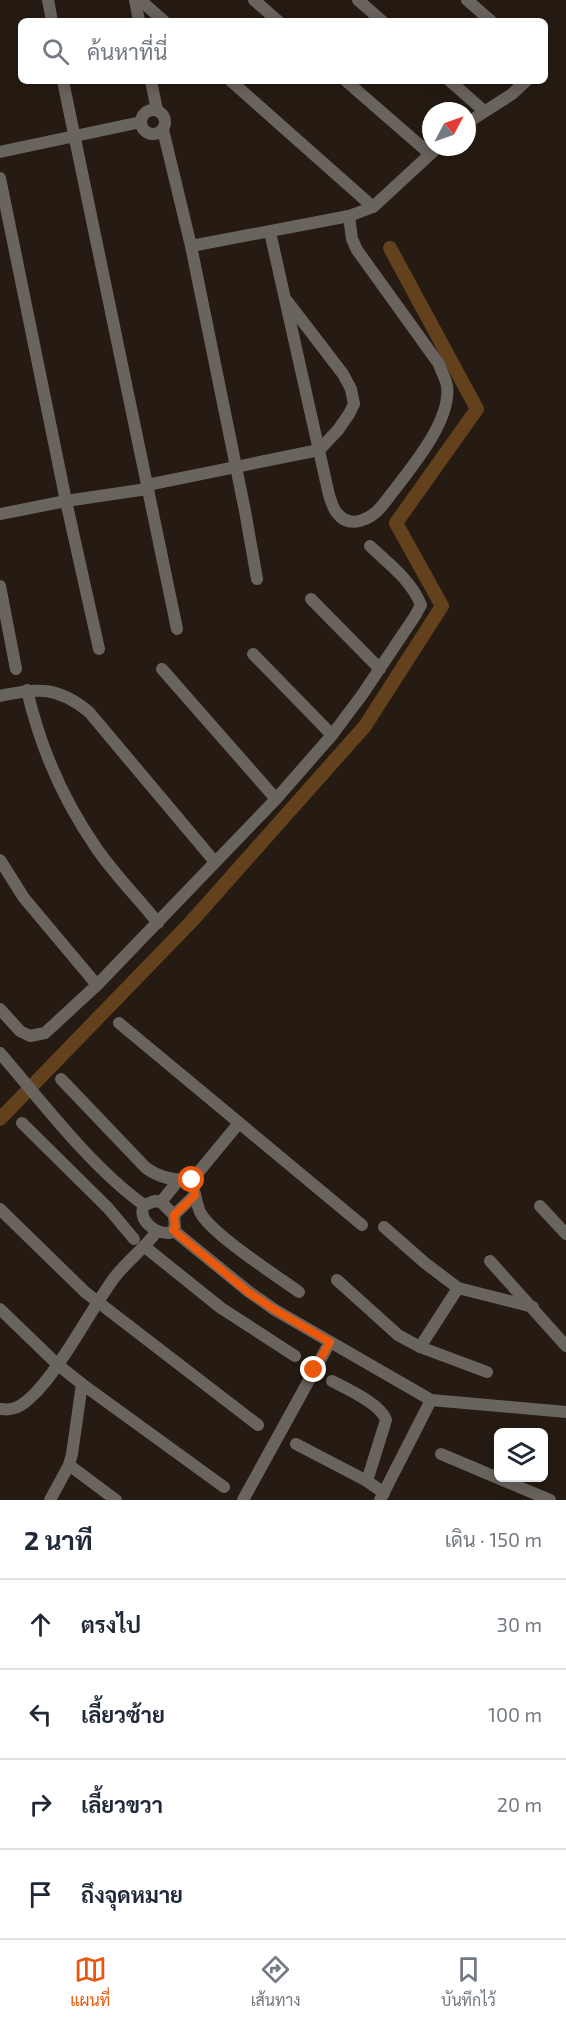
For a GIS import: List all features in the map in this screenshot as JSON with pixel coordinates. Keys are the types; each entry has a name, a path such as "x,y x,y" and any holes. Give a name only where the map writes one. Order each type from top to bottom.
{"street":[{"path":"48,0 51,18"},
{"path":"135,0 138,18"},
{"path":"140,0 161,18"},
{"path":"254,0 275,18"},
{"path":"358,0 379,18"},
{"path":"467,0 487,18"},
{"path":"64,84 177,629"},
{"path":"152,84 157,110 165,118 163,130 190,246 257,579"},
{"path":"234,84 374,207"},
{"path":"350,84 422,141"},
{"path":"453,84 484,111"},
{"path":"476,117 512,94 523,84"},
{"path":"141,122 146,112 157,110"},
{"path":"0,153 141,122"},
{"path":"141,122 147,132 152,134 163,130"},
{"path":"190,246 349,216 374,207 429,156"},
{"path":"0,178 66,501 99,649"},
{"path":"270,232 329,495 336,513 350,521 362,522 374,516 438,428 446,404 447,385 439,364 357,250 352,238 349,216"},
{"path":"0,514 147,489 152,484 319,450 350,414 354,404 351,390 343,374 285,298"},
{"path":"0,1009 20,1031 30,1036 45,1032 97,985 158,923 276,799 332,735 380,669 421,604 405,579 370,546"},
{"path":"0,586 16,669"},
{"path":"311,599 380,669"},
{"path":"253,654 332,735"},
{"path":"162,669 276,799"},
{"path":"0,696 27,690 58,692 76,701 89,712 215,862"},
{"path":"27,690 33,718 46,755 79,821 98,850 158,923"},
{"path":"0,860 24,898 97,985"},
{"path":"119,1023 362,1225"},
{"path":"0,1053 68,1133 144,1205"},
{"path":"61,1079 146,1168 155,1175 177,1181 192,1180 239,1123"},
{"path":"22,1123 108,1208 134,1239 134,1254"},
{"path":"192,1180 201,1213 207,1222 250,1257 299,1292"},
{"path":"161,1203 177,1181"},
{"path":"174,1215 195,1195"},
{"path":"155,1200 161,1203 174,1215 173,1230 165,1233 152,1227 142,1210 144,1205 155,1200"},
{"path":"540,1206 566,1234"},
{"path":"0,1209 85,1292 258,1425"},
{"path":"134,1239 152,1227"},
{"path":"0,1408 7,1410 16,1408 28,1401 39,1390 58,1365 98,1301 134,1254 145,1247 152,1227"},
{"path":"384,1227 425,1263 459,1288 533,1307"},
{"path":"173,1230 248,1292 275,1310 431,1400 566,1412"},
{"path":"145,1247 221,1308 295,1356"},
{"path":"490,1261 566,1346"},
{"path":"337,1280 398,1335 420,1347 487,1372"},
{"path":"420,1347 459,1288"},
{"path":"0,1309 58,1365 224,1487"},
{"path":"243,1500 330,1342"},
{"path":"332,1381 376,1406 387,1419 367,1481"},
{"path":"50,1500 69,1465 75,1444 82,1384"},
{"path":"296,1444 367,1481 382,1497 431,1400"},
{"path":"441,1454 550,1500"},
{"path":"69,1465 116,1500"}],"waterway":[{"path":"0,1119 191,922 365,726 442,606 396,523 477,409 390,248"}],"route":[{"path":"192,1180 195,1195 174,1215 176,1221 173,1230 248,1292 330,1342 314,1370"}]}
